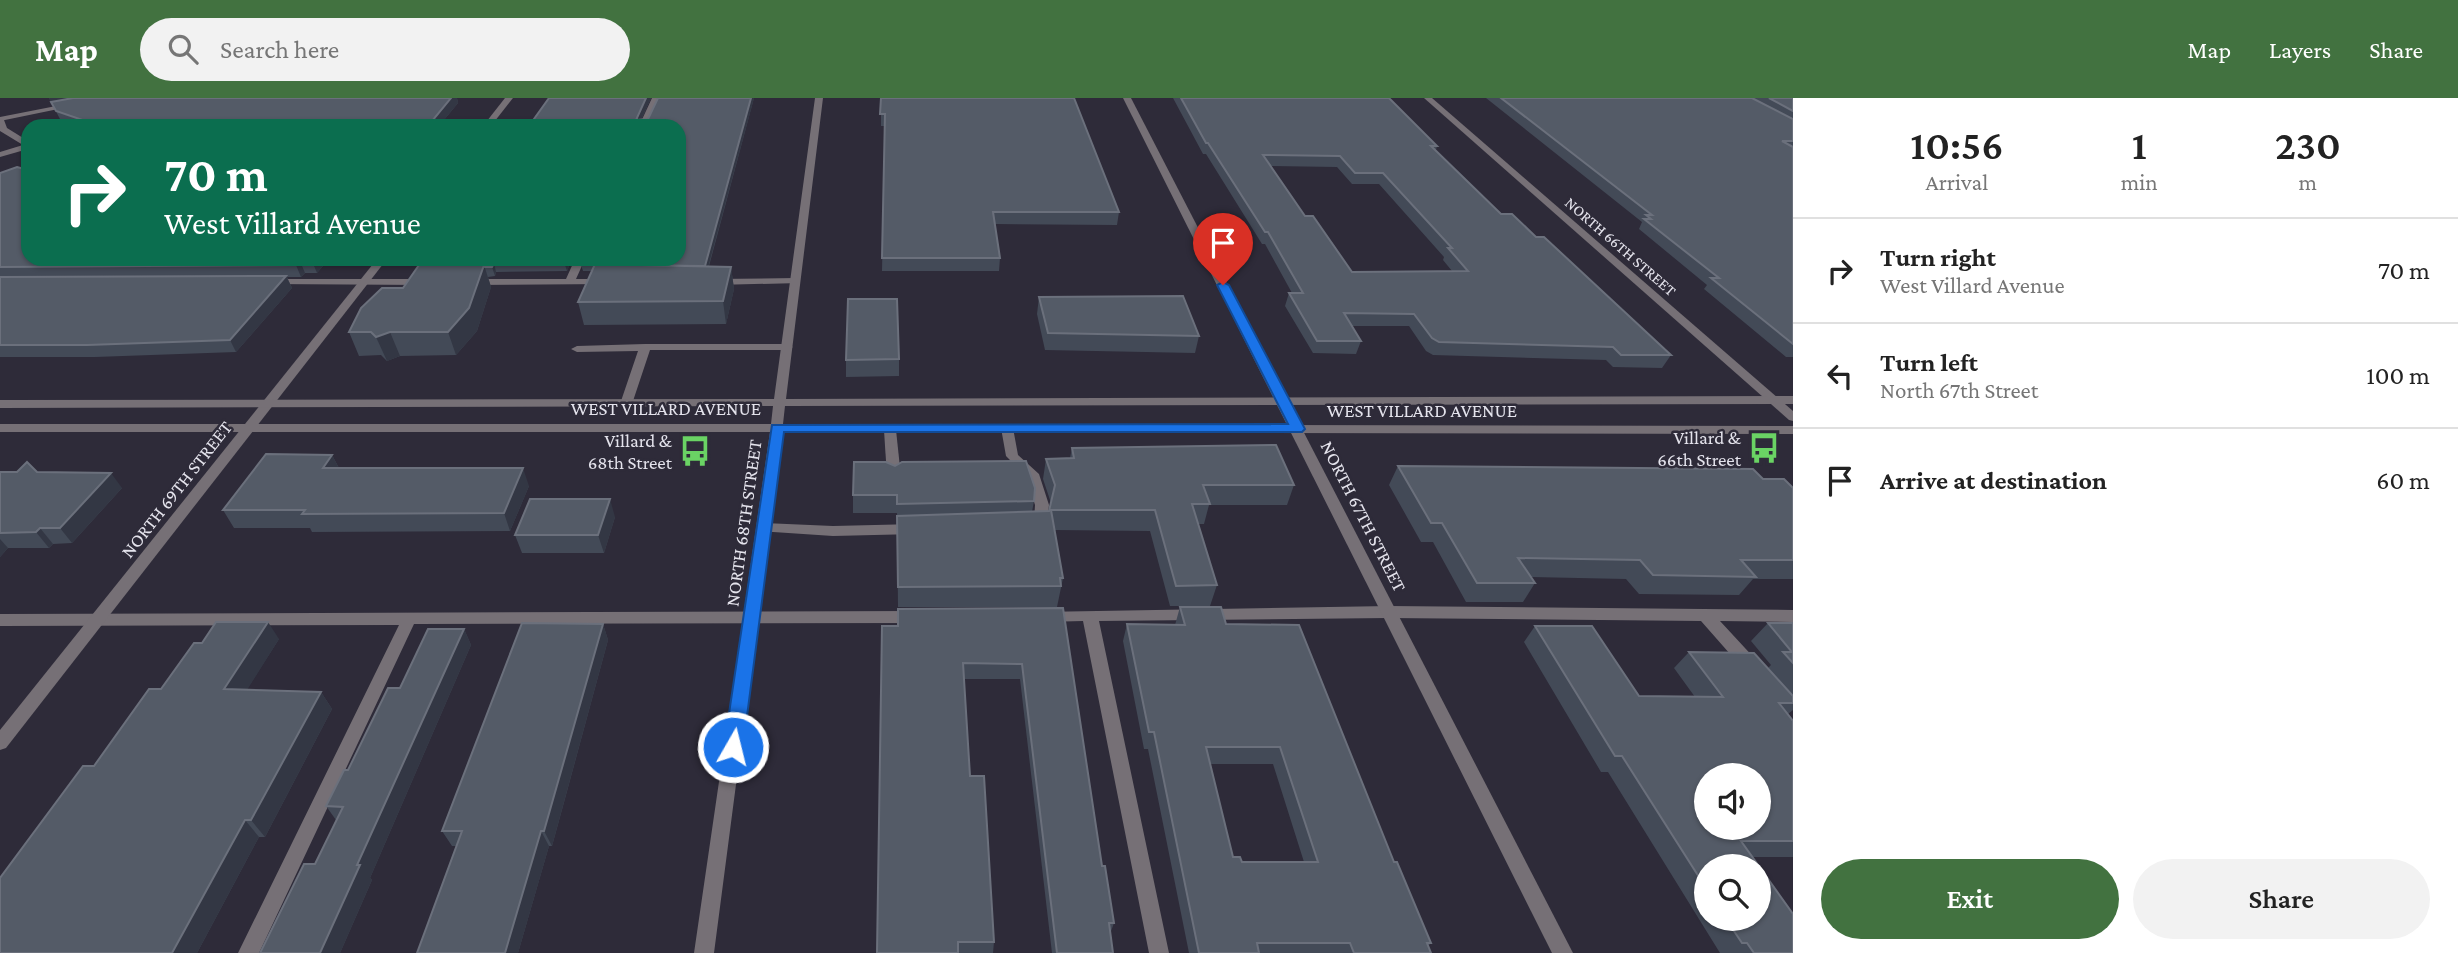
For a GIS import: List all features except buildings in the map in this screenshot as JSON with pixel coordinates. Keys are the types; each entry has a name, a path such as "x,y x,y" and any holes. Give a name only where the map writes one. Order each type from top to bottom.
{"street":[{"path":"21,141 3,129 0,120 108,98"},
{"path":"492,119 509,98"},
{"path":"646,119 656,98"},
{"name":"NORTH 68TH STREET","path":"704,953 752,618 819,98"},
{"name":"NORTH 67TH STREET","path":"1127,98 1563,953"},
{"name":"NORTH 66TH STREET","path":"1428,98 1793,417"},
{"path":"0,155 21,148"},
{"name":"NORTH 69TH STREET","path":"0,743 377,266"},
{"path":"570,282 577,266"},
{"path":"701,282 796,281"},
{"path":"261,282 436,282"},
{"path":"463,282 622,282"},
{"path":"577,349 788,347"},
{"path":"626,404 645,348"},
{"name":"WEST VILLARD AVENUE","path":"0,404 1793,400"},
{"name":"WEST VILLARD AVENUE","path":"0,428 1793,430"},
{"path":"1007,428 1012,456 1032,474 1042,505 1041,526 1028,526"},
{"path":"890,430 894,477"},
{"path":"764,528 833,531 896,522 936,528"},
{"path":"1035,616 1389,612 1793,616"},
{"path":"1090,615 1159,953"},
{"path":"1705,615 1765,681"},
{"path":"0,620 938,617"},
{"path":"248,953 409,619"}],"place":[{"name":"Villard & 66th Street","path":"1764,448"},
{"name":"Villard & 68th Street","path":"695,451"}],"route":[{"path":"733,747 777,428 1297,429 1223,285"}]}
